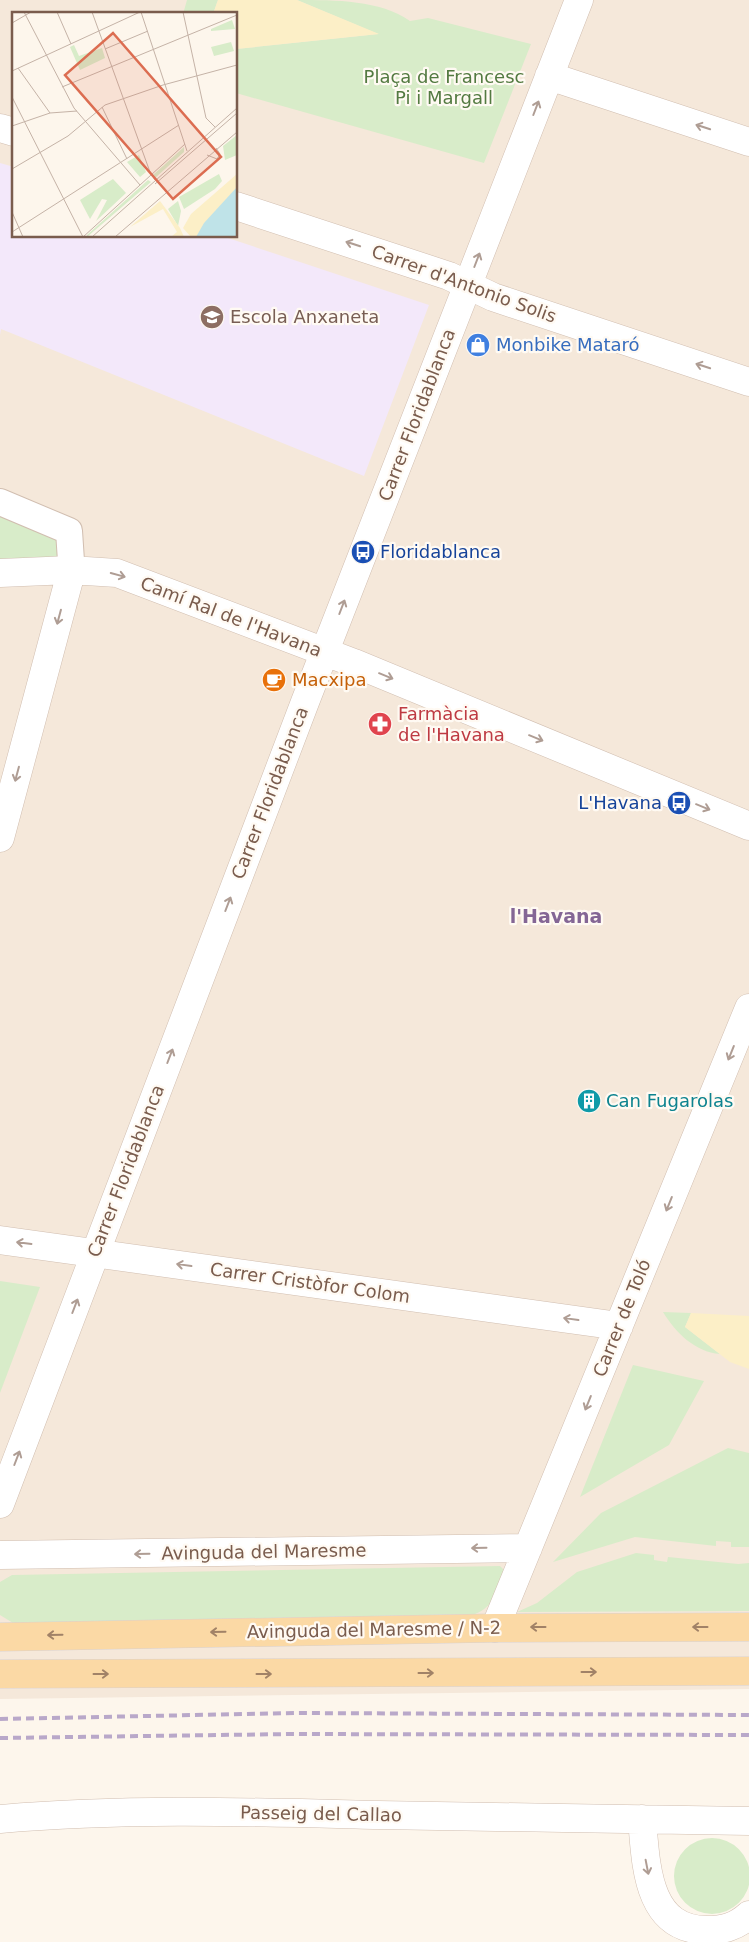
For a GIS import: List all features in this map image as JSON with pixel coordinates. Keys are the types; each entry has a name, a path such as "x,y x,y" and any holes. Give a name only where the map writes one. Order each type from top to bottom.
{"main road":[{"name":"Avinguda del Maresme / N-2","path":"0,1638 495,1628 749,1627"},
{"path":"0,1674 749,1671"}],"street":[{"name":"Carrer Floridablanca","path":"0,1504 324,652 579,0"},
{"path":"549,76 749,142"},
{"name":"Carrer d'Antonio Solis","path":"238,207 449,276 494,297 749,382"},
{"path":"0,502 69,531 72,561 0,838"},
{"name":"Camí Ral de l'Havana","path":"0,573 70,570 117,574 324,652 749,826"},
{"name":"Carrer de Toló","path":"495,1628 749,1008"},
{"name":"Carrer Cristòfor Colom","path":"0,1240 619,1326"},
{"name":"Avinguda del Maresme","path":"0,1555 528,1548"},
{"name":"Passeig del Callao","path":"0,1819 104,1813 306,1813 749,1821"},
{"path":"642,1819 646,1862 652,1892 660,1906 669,1915 683,1925 700,1930 721,1930 740,1923 749,1915"}],"shaded area":[{"path":"0,0 749,0 749,1689 0,1699"},
{"name":"Escola Anxaneta","path":"0,163 12,166 12,238 228,238 429,305 364,476 1,329 0,335"}],"green space":[{"path":"187,0 218,0 214,12 184,12"},
{"name":"Plaça de Francesc Pi i Margall","path":"297,0 342,1 371,5 398,14 410,21 428,18 531,44 484,163 238,94 238,49 378,34"},
{"path":"0,502 69,531 71,561 0,564"},
{"path":"0,1281 40,1287 0,1393"},
{"path":"663,1312 691,1313 685,1327 720,1354 702,1350 687,1340"},
{"path":"633,1365 704,1381 669,1445 580,1497"},
{"path":"728,1448 749,1453 749,1547 731,1547 731,1542 716,1541 716,1546 635,1537 553,1562 601,1513"},
{"path":"636,1553 654,1555 654,1560 667,1562 668,1557 738,1564 749,1563 749,1611 517,1612 537,1603 577,1572"},
{"path":"500,1566 505,1571 495,1597 487,1607 475,1614 13,1623 0,1615 0,1582 12,1575"},
{"path":"712,1838 726,1841 739,1849 747,1862 750,1876 747,1890 739,1903 726,1911 712,1914 698,1911 685,1903 677,1890 674,1876 677,1862 685,1849 698,1841"}],"sand":[{"path":"218,0 297,0 379,34 238,49 238,12 214,12"},
{"path":"691,1313 749,1316 749,1369 730,1362 685,1327"}],"railway":[{"path":"0,1719 294,1713 749,1715"},
{"path":"0,1738 293,1734 749,1735"}],"place":[{"name":"Escola Anxaneta","path":"212,317"},
{"name":"Monbike Mataró","path":"478,345"},
{"name":"Floridablanca","path":"363,552"},
{"name":"Macxipa","path":"274,680"},
{"name":"Farmàcia de l'Havana","path":"380,724"},
{"name":"L'Havana","path":"679,803"},
{"name":"Can Fugarolas","path":"589,1101"}],"district":[{"name":"l'Havana","path":"556,916"}]}
